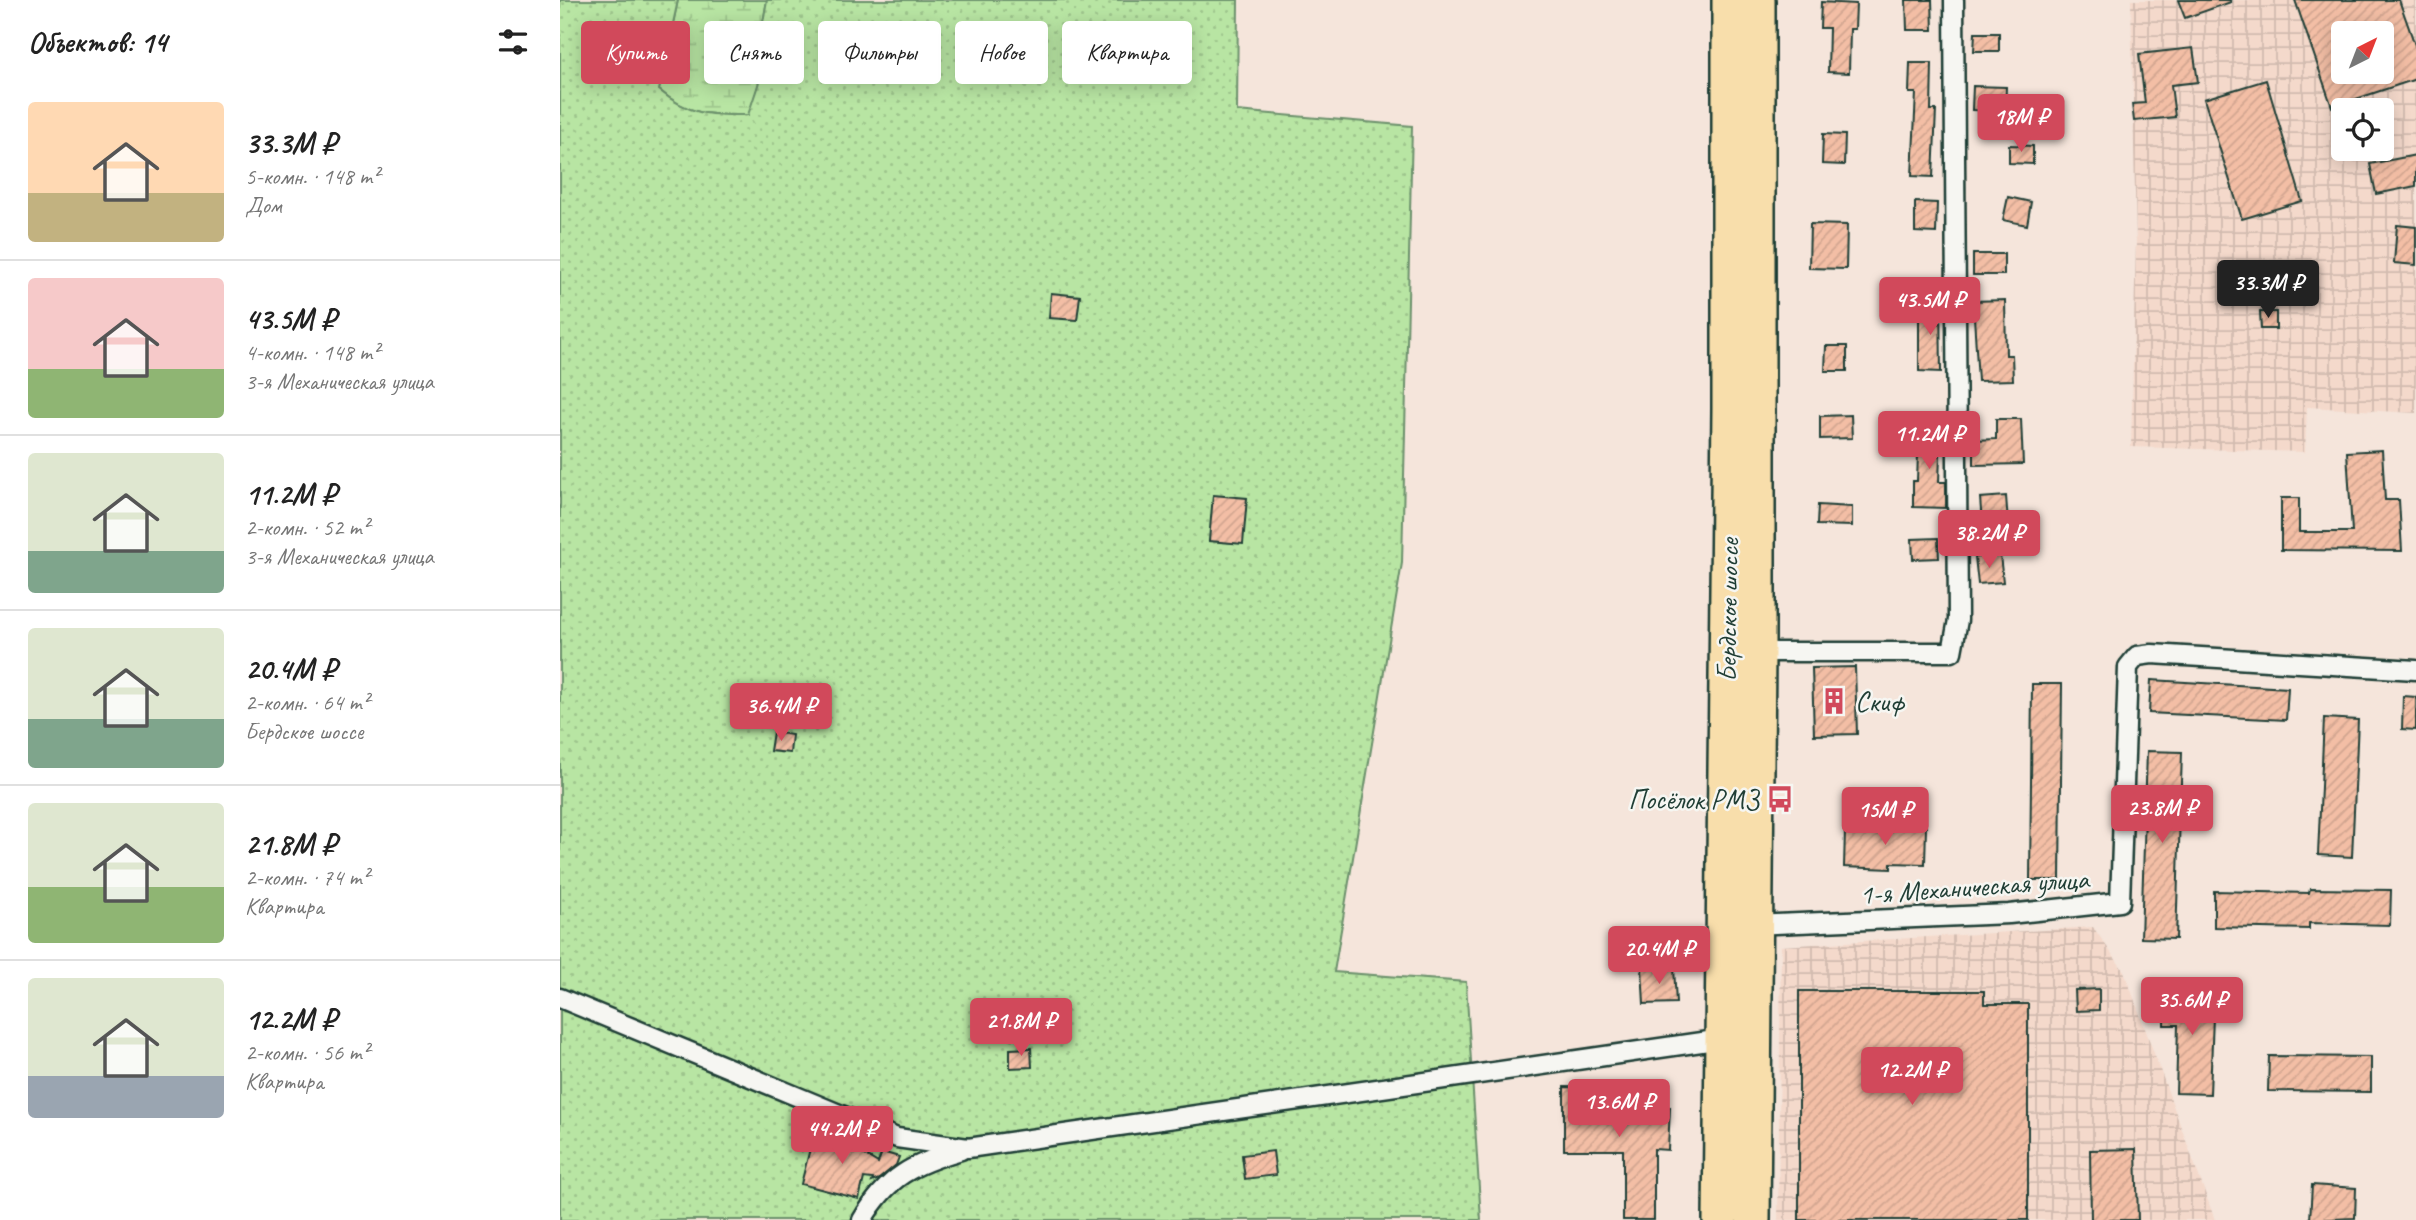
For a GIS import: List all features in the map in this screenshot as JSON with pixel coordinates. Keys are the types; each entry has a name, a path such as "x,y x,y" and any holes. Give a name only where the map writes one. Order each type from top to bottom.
{"highway":[{"name":"Бердское шоссе","path":"1729,0 1729,409 1738,924 1754,1036 1753,1220"},
{"name":"Бердское шоссе","path":"1720,1220 1721,1038 1738,924 1758,652 1758,0"}],"street":[{"path":"1758,652 1951,652 1958,620 1954,0"},
{"name":"1-я Механическая улица","path":"1738,924 2009,914 2120,902 2129,667 2137,656 2152,654 2416,670"},
{"path":"560,999 897,1138 968,1148"},
{"path":"862,1220 876,1197 915,1164 968,1148 1721,1038 1754,1036"}],"shaded area":[{"path":"2131,0 2416,0 2416,413 2307,407 2305,452 2131,447 2136,242"},
{"path":"2093,927 2124,971 2215,1220 1778,1220 1781,946"}],"green space":[{"path":"560,0 678,0 674,21 581,21 581,84 660,84 659,90 670,99 691,109 722,115 748,115 758,84 804,84 804,21 763,21 767,0 1238,0 1237,111 1412,126 1402,563 1334,972 1466,982 1481,1220 560,1220"},
{"path":"678,0 767,0 763,21 704,21 704,84 759,84 749,115 701,112 681,105 659,90 660,84 690,84 690,21 674,21"}],"building":[{"path":"1906,0 1932,0 1933,30 1907,30"},
{"path":"2178,0 2230,0 2231,2 2185,18"},
{"path":"2295,0 2399,0 2416,48 2416,79 2359,98 2331,98 2331,104"},
{"path":"1821,2 1856,4 1855,29 1850,29 1849,73 1828,72 1829,28 1820,28"},
{"path":"1975,33 1999,33 1999,51 1974,51"},
{"path":"2193,48 2198,82 2171,85 2175,117 2134,121 2132,104 2145,103 2139,54"},
{"path":"1910,63 1932,63 1931,110 1936,110 1933,177 1912,176 1916,93 1909,93"},
{"path":"2266,80 2302,201 2242,219 2204,99"},
{"path":"1973,86 2006,87 2005,111 1972,110"},
{"path":"1823,134 1845,135 1844,165 1822,164"},
{"path":"2009,145 2033,146 2033,164 2009,163"},
{"path":"2416,155 2416,186 2376,194 2370,164"},
{"path":"2008,197 2031,202 2027,225 2003,220"},
{"path":"1915,202 1937,203 1936,233 1915,232"},
{"path":"1810,224 1847,225 1846,269 1809,268"},
{"path":"2397,225 2416,227 2416,265 2394,263"},
{"path":"1973,254 2004,254 2004,275 1973,275"},
{"path":"1051,293 1080,296 1077,320 1049,318"},
{"path":"2005,300 2006,355 2012,355 2013,380 1978,381 1973,301"},
{"path":"1919,301 1940,301 1941,372 1919,371"},
{"path":"2260,312 2276,312 2276,329 2261,329"},
{"path":"1826,346 1847,346 1847,371 1825,371"},
{"path":"1851,415 1852,438 1820,439 1820,416"},
{"path":"1996,419 2021,419 2023,464 1974,465 1974,440 1996,439"},
{"path":"1919,428 1941,428 1939,482 1946,482 1946,508 1913,507"},
{"path":"2382,450 2385,500 2399,500 2402,551 2281,550 2281,498 2299,498 2299,532 2352,532 2347,452"},
{"path":"1213,495 1247,498 1243,544 1209,541"},
{"path":"2006,496 2008,523 1982,524 1980,498"},
{"path":"1818,505 1852,507 1852,526 1817,525"},
{"path":"1938,538 1939,558 1913,559 1912,539"},
{"path":"2000,555 2003,582 1978,584 1975,557"},
{"name":"Скиф","path":"1855,667 1857,734 1814,735 1812,668"},
{"path":"2151,680 2288,688 2286,720 2149,713"},
{"path":"2032,684 2062,684 2060,880 2030,880"},
{"path":"2403,696 2416,697 2416,730 2402,729"},
{"path":"2324,718 2358,720 2352,857 2318,855"},
{"path":"773,732 792,735 790,753 770,751"},
{"path":"2147,751 2182,752 2176,939 2141,938"},
{"path":"1879,825 1926,827 1925,864 1891,863 1891,869 1844,867 1845,830 1878,831"},
{"path":"2310,889 2391,890 2390,925 2309,923 2309,929 2214,927 2214,891 2309,893"},
{"path":"1674,967 1676,1003 1644,1004 1642,968"},
{"path":"2099,989 2099,1010 2076,1011 2075,990"},
{"path":"2165,989 2214,991 2210,1094 2176,1093 2178,1025 2164,1025"},
{"path":"1799,991 1984,991 1984,1004 2028,1004 2028,1220 1799,1220"},
{"path":"1031,1048 1032,1067 1010,1068 1010,1049"},
{"path":"2269,1056 2371,1057 2371,1092 2268,1091"},
{"path":"1564,1087 1623,1088 1623,1106 1670,1107 1668,1150 1654,1149 1654,1220 1623,1220 1623,1150 1564,1150"},
{"path":"816,1125 878,1163 882,1152 899,1157 896,1165 872,1182 873,1179 864,1178 859,1199 801,1184"},
{"path":"2136,1149 2138,1220 2091,1220 2090,1150"},
{"path":"1273,1151 1276,1175 1245,1179 1242,1155"},
{"path":"2312,1185 2356,1188 2355,1218 2310,1220"}],"place":[{"name":"Скиф","path":"1834,701"},
{"name":"Посёлок РМЗ","path":"1780,799"}]}
